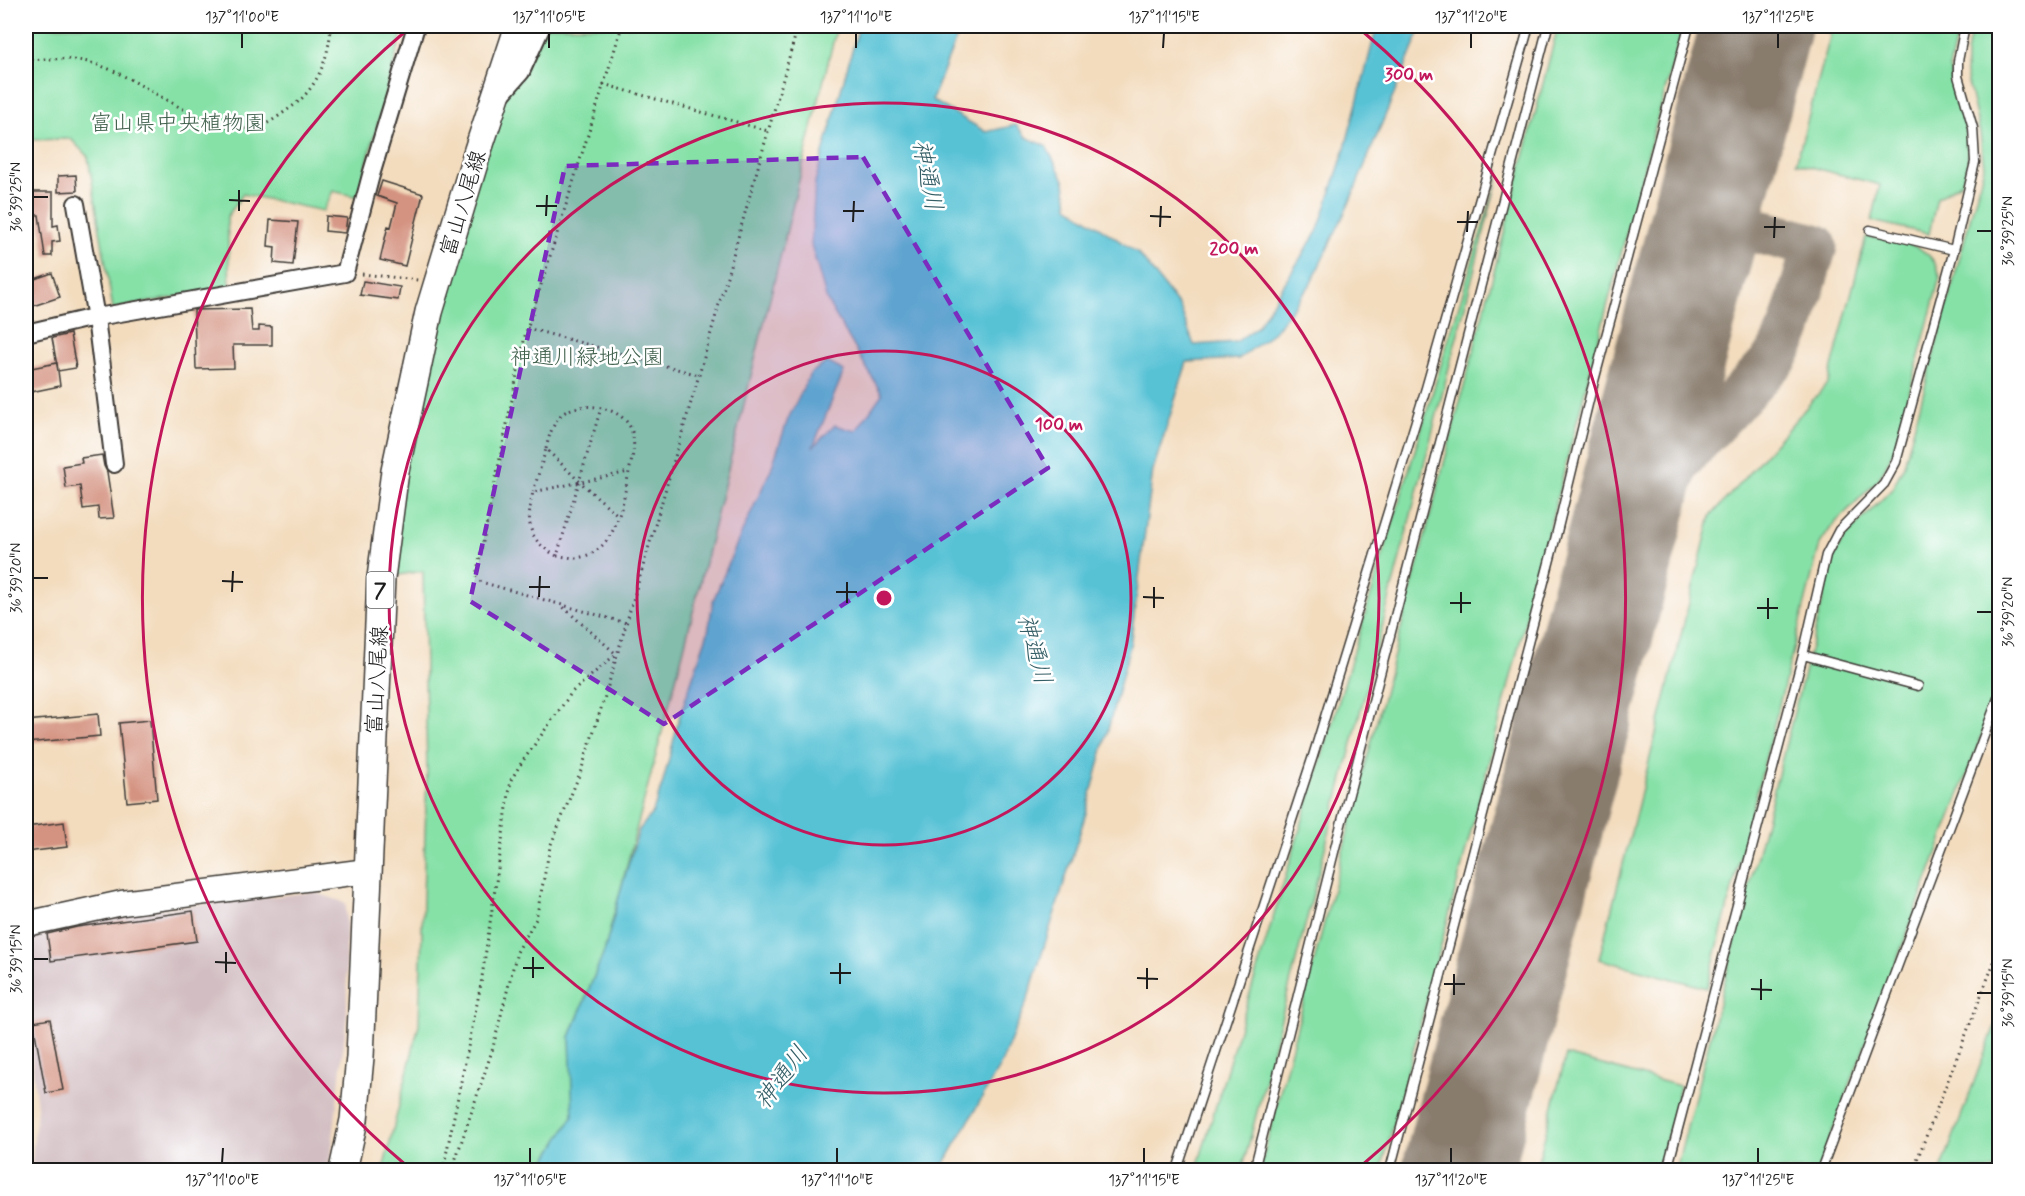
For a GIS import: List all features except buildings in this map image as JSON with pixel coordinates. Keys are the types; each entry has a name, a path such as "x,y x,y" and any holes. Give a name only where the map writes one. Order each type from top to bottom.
{"main road":[{"name":"富山八尾線","path":"343,1170 354,1120 360,1057 381,578 395,471 429,312 519,26"}],"street":[{"path":"26,333 96,318 345,273 371,175 416,26"},
{"path":"493,105 520,72 542,26"},
{"path":"76,204 96,318 114,464"},
{"path":"26,924 122,903 367,871"}],"lane":[{"path":"1177,1170 1313,756 1426,388 1529,26"},
{"path":"1254,1170 1339,832 1548,26"},
{"path":"1390,1170 1556,536 1590,396 1689,26"},
{"path":"1667,1170 1803,655 1826,555 1839,530 1884,484 1896,462 1954,250 1975,162 1973,128 1958,76 1958,61 1965,26"},
{"path":"1870,230 1954,250"},
{"path":"1803,655 1918,686"},
{"path":"1821,1170 2000,693"}],"path":[{"path":"26,62 65,58 98,64 225,128 257,127 300,102 320,76 330,36 330,26"},
{"path":"622,26 527,328 476,576 481,582 626,623"},
{"path":"452,1170 492,1051 517,952 536,919 550,847 582,768 626,623 798,26"},
{"path":"603,84 768,131"},
{"path":"345,273 421,280"},
{"path":"527,328 699,375"},
{"path":"594,406 612,411 625,420 632,429 634,446 619,516 605,544 576,558 557,556 545,549 534,538 529,525 529,510 546,448 551,428 562,415 575,407 594,406"},
{"path":"557,556 601,408"},
{"path":"546,448 619,516"},
{"path":"533,492 628,472"},
{"path":"561,605 616,654"},
{"path":"443,1170 480,984 512,780 520,765 572,692 616,654"},
{"path":"1913,1170 2000,947"}],"highlighted area":[{"path":"863,157 1048,468 664,724 470,601 565,166"}],"shaded area":[{"path":"314,892 346,903 347,1014 331,1156 327,1170 31,1170 37,1107 26,1013 26,937 124,913"}],"green space":[{"name":"富山県中央植物園","path":"26,26 404,26 358,197 333,191 323,211 243,194 227,217 230,287 113,309 88,157 71,139 26,140"},
{"name":"神通川緑地公園","path":"519,26 837,26 683,652 605,949 570,1037 574,1116 540,1170 383,1170 419,1025 427,772 423,571 381,578 395,471"},
{"path":"1558,26 1683,26 1381,1170 1262,1170 1261,1165"},
{"path":"1802,26 1959,26 1949,68 1966,127 1968,162 1962,182 1937,198 1929,234 1872,221 1880,185 1796,163 1831,33"},
{"path":"1973,26 1999,26 1999,683 1993,705 1818,1170 1676,1170 1834,557 1843,539 1892,489 1904,465 1984,167 1980,133 1966,74 1966,53"},
{"path":"1500,170 1242,1170 1196,1170 1197,1168"},
{"path":"1866,237 1889,239 1922,250 1936,266 1940,277 1894,451 1878,480 1832,526 1820,544 1707,988 1599,959 1711,516 1828,383"},
{"path":"1999,1015 1999,1170 1941,1170"},
{"path":"1566,1055 1680,1086 1659,1170 1536,1170"}],"water":[{"name":"神通川","path":"859,26 961,26 932,100 986,132 1016,125 1026,137 1046,146 1065,182 1068,206 1139,254 1180,307 1194,345 1236,342 1258,326 1318,230 1344,152 1375,34 1375,26 1422,26 1348,206 1310,285 1274,332 1239,359 1187,362 1153,470 1130,646 1086,813 1028,998 1001,1064 941,1170 540,1170 573,1116 570,1037 605,949 639,830 653,812 663,782 680,715 708,632 713,601 771,469 788,419 810,374 827,362 844,371 813,447 835,425 856,431 882,394 827,301 811,245 815,182"}],"taxiway":[{"path":"1628,516 1777,356 1790,329 1815,246 1706,218"}],"runway":[{"path":"1458,1170 1756,26"}]}
